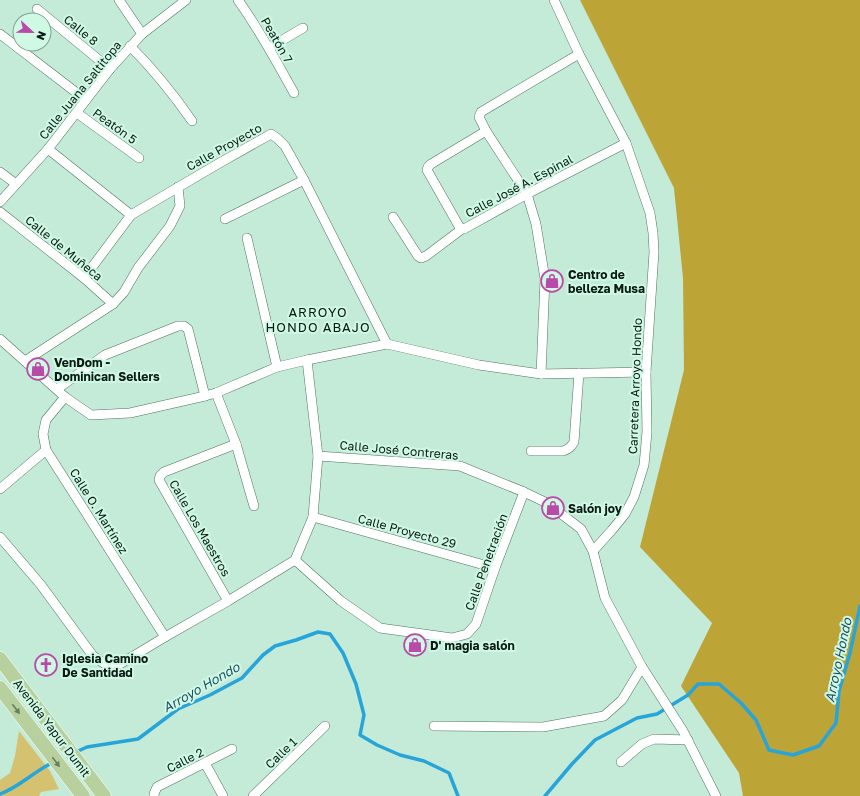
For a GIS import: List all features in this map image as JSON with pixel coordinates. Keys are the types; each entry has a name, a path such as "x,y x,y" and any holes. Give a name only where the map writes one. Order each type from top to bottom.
{"main road":[{"name":"Avenida Yapur Dumit","path":"0,659 104,796"},
{"name":"Avenida Yapur Dumit","path":"0,688 83,796"}],"street":[{"path":"119,0 142,34"},
{"name":"Calle Juana Saltitopa","path":"0,202 48,149 110,69 130,46 142,34 186,0"},
{"name":"Peatón 7","path":"238,0 269,48 294,93"},
{"name":"Carretera Arroyo Hondo","path":"554,0 579,54 626,143 650,213 653,233 654,252 646,372 647,432 644,465 634,497 625,514 594,551"},
{"name":"Calle 8","path":"37,9 110,69"},
{"path":"269,48 303,28"},
{"path":"0,34 86,100"},
{"path":"130,46 180,103 192,121"},
{"path":"541,374 545,279 536,224 528,194 486,131 479,117 481,112 579,54"},
{"name":"Peatón 5","path":"77,113 139,158"},
{"name":"Calle José A. Espinal","path":"486,131 431,164 427,170 460,228 462,229 626,143"},
{"name":"Calle Proyecto","path":"84,278 131,215 271,134 285,146 304,180 387,344"},
{"path":"48,149 131,215"},
{"path":"0,172 16,184"},
{"path":"225,219 304,180"},
{"path":"25,361 113,304 124,292 138,268 170,226 180,206 178,187"},
{"name":"Calle de Muñeca","path":"0,212 84,278 113,304"},
{"path":"392,217 418,256 421,258 426,256 462,229"},
{"path":"247,238 277,367"},
{"path":"57,389 105,355 178,326 184,326 188,329 205,396"},
{"path":"0,339 65,397 91,415 130,413 205,396 216,393 277,367 387,344 479,365 541,374 646,372"},
{"path":"0,537 40,585 93,656 105,664 120,664 296,560 313,517 318,456 307,360"},
{"path":"531,451 563,450 572,447 574,442 579,373"},
{"path":"216,393 236,444 254,506"},
{"name":"Calle O. Martínez","path":"65,397 46,420 43,434 46,450 165,637"},
{"name":"Calle Los Maestros","path":"228,601 159,480 160,476 164,472 236,444"},
{"path":"0,489 46,450"},
{"name":"Calle José Contreras","path":"318,456 460,466 547,503 580,529 594,551"},
{"name":"Calle Penetración","path":"296,560 341,601 380,628 452,638 467,634 476,624 495,568 524,492"},
{"name":"Calle Proyecto 29","path":"313,517 495,568"},
{"path":"594,551 605,598 642,667 683,731 716,796"},
{"path":"434,726 543,727 604,716 622,700 642,667"},
{"name":"Calle 1","path":"252,796 325,726"},
{"path":"621,762 642,744 654,738 688,740"},
{"name":"Calle 2","path":"154,796 157,787 232,749"},
{"path":"205,763 223,796"}],"shaded area":[{"path":"580,0 860,0 860,796 743,796 739,773 681,686 712,623 640,547 684,370 683,278 674,188"},
{"path":"19,731 50,771 59,789 41,792 39,796 0,796 0,780 10,773 15,756"}],"waterway":[{"name":"Arroyo Hondo","path":"545,796 595,740 637,718 657,714 688,695 698,684 719,684 741,703 756,720 769,750 793,755 819,746 836,723 839,691 850,653 860,606"},
{"name":"Arroyo Hondo","path":"76,752 87,747 138,739 178,709 210,695 242,678 263,655 275,646 318,632 330,634 343,653 356,684 364,715 360,735 377,745 400,755 424,761 449,773 458,796"},
{"name":"Arroyo Hondo","path":"0,794 54,762"}],"place":[{"name":"Centro de belleza Musa","path":"552,281"},
{"name":"VenDom - Dominican Sellers","path":"38,369"},
{"name":"Salón joy","path":"553,508"},
{"name":"D' magia salón","path":"415,645"},
{"name":"Iglesia Camino De Santidad","path":"46,665"}],"district":[{"name":"ARROYO HONDO ABAJO","path":"318,320"}]}
